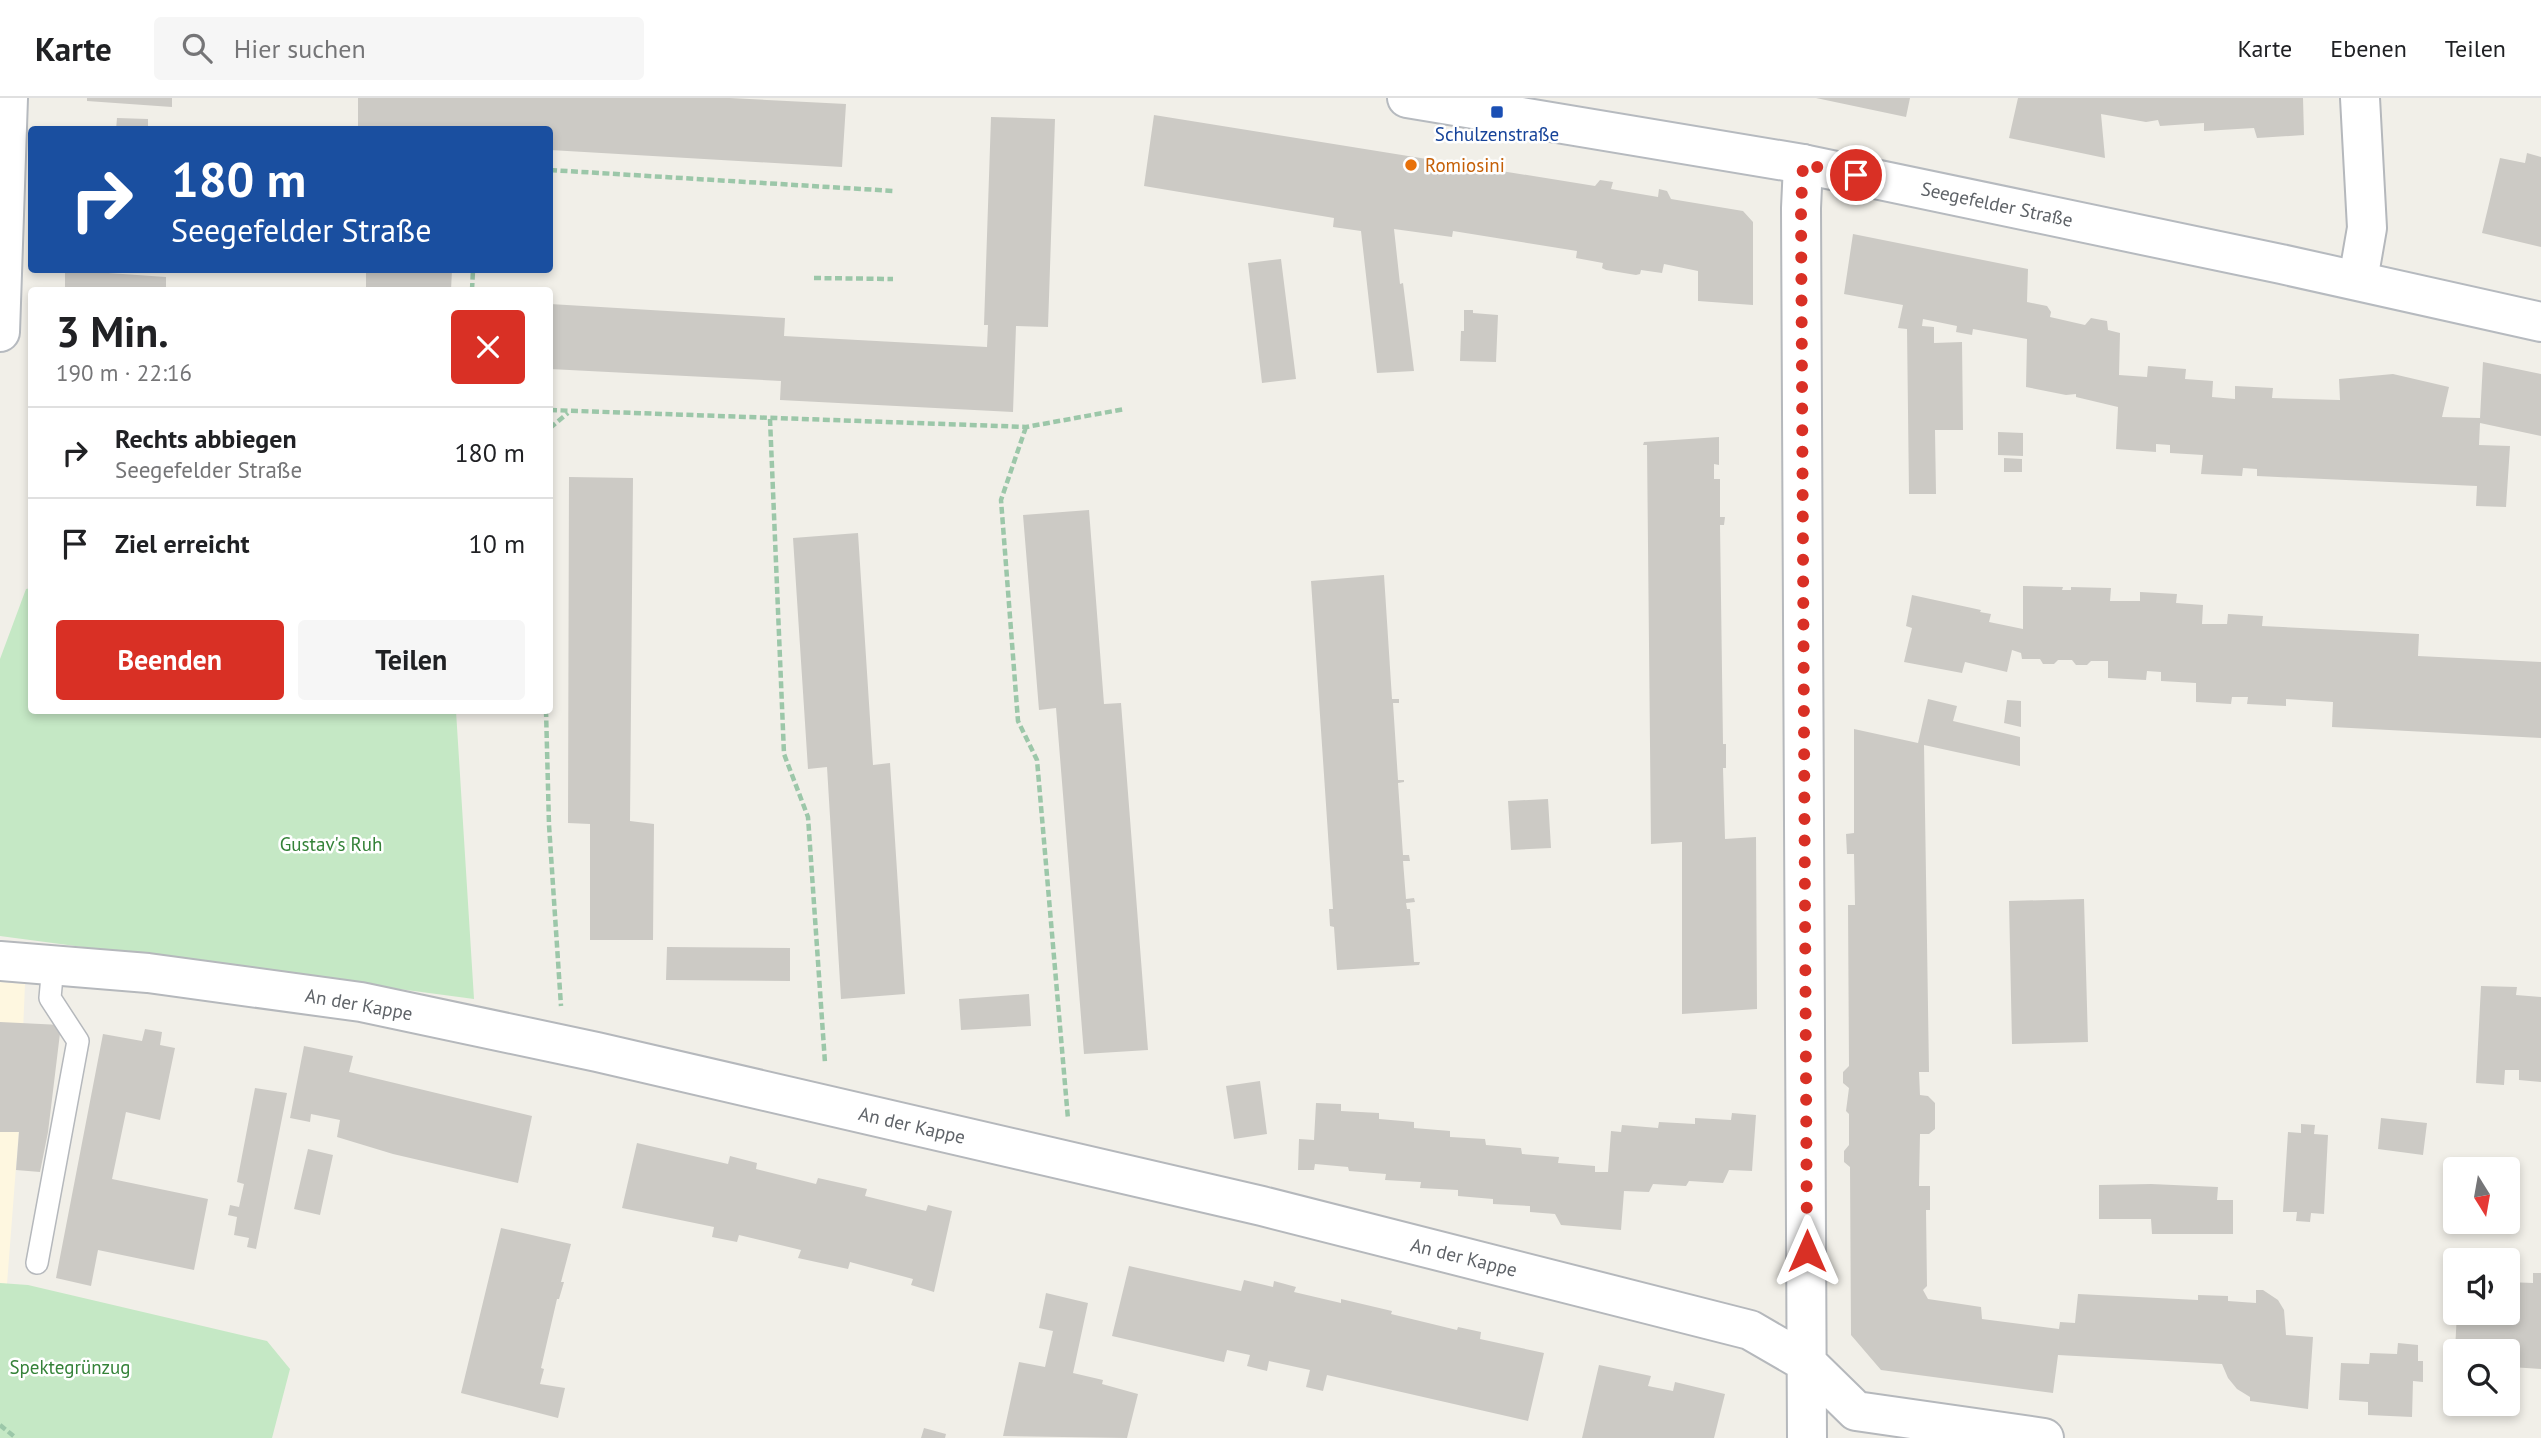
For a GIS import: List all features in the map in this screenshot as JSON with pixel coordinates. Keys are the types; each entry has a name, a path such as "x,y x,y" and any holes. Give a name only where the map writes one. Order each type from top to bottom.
{"street":[{"path":"0,332 8,98"},
{"name":"Seegefelder Straße","path":"1407,98 1803,164 2358,280 2541,322"},
{"path":"2358,280 2367,228 2360,98"},
{"path":"1803,164 1801,208 1807,1438"},
{"name":"An der Kappe","path":"0,961 148,973 361,1002 564,1045 1276,1209 1750,1330 1807,1363 1856,1411 2044,1438"}],"lane":[{"path":"37,1264 78,1041 50,998 53,965"}],"path":[{"path":"553,170 894,191"},
{"path":"814,278 892,279"},
{"path":"553,410 1026,427 1125,409"},
{"path":"553,425 568,412"},
{"path":"770,418 784,754 808,817 828,1106"},
{"path":"1026,427 1001,500 1018,721 1037,760 1072,1162"},
{"path":"546,714 549,825 564,1045"},
{"path":"0,1425 16,1438"}],"shaded area":[{"path":"0,982 25,984 19,1128 7,1284 0,1283"}],"green space":[{"name":"Gustav's Ruh","path":"26,589 28,714 456,714 474,999 0,936 0,659"},
{"name":"Spektegrünzug","path":"0,1283 28,1285 267,1341 290,1369 272,1438 0,1438"}],"building":[{"path":"87,98 172,98 172,107 87,101"},
{"path":"358,98 730,98 846,104 842,167 553,150 553,126 358,126"},
{"path":"1816,98 1910,98 1906,117"},
{"path":"2018,98 2303,98 2304,135 2257,138 2254,128 2204,131 2204,123 2160,126 2158,120 2146,122 2101,114 2105,158 2009,138"},
{"path":"1154,115 1595,186 1600,180 1613,182 1611,189 1658,197 1659,189 1667,191 1671,199 1743,211 1753,222 1753,305 1698,301 1698,271 1664,264 1662,273 1641,270 1640,274 1636,275 1606,270 1602,268 1603,263 1576,258 1577,251 1453,231 1452,237 1394,229 1414,371 1377,373 1361,231 1333,227 1334,218 1144,186"},
{"path":"991,117 1055,119 1048,327 1016,326 1013,412 780,400 781,381 553,369 553,304 785,318 784,336 987,347 988,325 984,325"},
{"path":"117,118 148,119 148,126 116,126"},
{"path":"2527,153 2541,157 2541,247 2482,233 2500,158 2525,163"},
{"path":"1853,234 2028,269 2027,302 2047,306 2051,312 2050,317 2085,325 2091,318 2107,321 2108,330 2120,333 2119,375 2147,377 2148,366 2186,369 2185,379 2213,381 2212,397 2235,399 2235,386 2273,388 2272,398 2340,400 2339,379 2393,374 2449,387 2442,417 2480,418 2483,362 2541,374 2541,436 2480,423 2479,445 2510,446 2506,507 2476,506 2477,486 2257,476 2257,469 2243,468 2242,476 2201,474 2203,455 2170,453 2170,445 2156,444 2156,452 2116,449 2118,407 2076,397 2076,394 2066,395 2026,387 2027,339 1973,329 1972,335 1956,332 1957,326 1923,319 1922,326 1934,327 1934,343 1962,342 1963,430 1935,430 1936,494 1909,494 1907,329 1898,328 1903,305 1844,294"},
{"path":"1281,259 1296,379 1262,383 1248,263"},
{"path":"65,273 166,277 166,287 65,287"},
{"path":"366,273 452,273 451,287 366,287"},
{"path":"1464,310 1498,315 1496,362 1460,361"},
{"path":"1998,432 2023,433 2023,456 1998,455"},
{"path":"1719,437 1719,465 1714,464 1714,479 1720,479 1720,517 1725,517 1724,525 1720,525 1723,744 1726,744 1726,768 1723,768 1725,839 1756,837 1757,1009 1682,1014 1682,842 1651,844 1647,445 1643,445 1644,442"},
{"path":"2004,458 2022,459 2022,472 2004,472"},
{"path":"569,477 633,478 630,821 654,824 653,940 590,940 590,824 568,823"},
{"path":"1089,510 1104,704 1121,703 1148,1050 1084,1054 1056,708 1039,710 1023,515"},
{"path":"858,533 873,765 890,763 905,994 841,999 827,767 808,769 793,538"},
{"path":"1384,575 1392,699 1399,699 1399,703 1393,703 1398,780 1404,780 1398,783 1403,855 1409,855 1410,861 1403,861 1406,899 1414,898 1415,902 1406,903 1407,909 1410,909 1414,962 1420,962 1419,965 1337,970 1334,927 1330,926 1329,909 1333,909 1311,581"},
{"path":"2023,586 2063,587 2062,590 2071,590 2071,587 2111,588 2110,601 2140,601 2140,592 2177,594 2176,603 2203,605 2202,624 2227,624 2228,614 2263,616 2262,626 2419,634 2418,656 2541,662 2541,738 2332,727 2333,702 2286,699 2286,706 2247,704 2248,697 2232,697 2231,704 2196,702 2196,683 2161,681 2161,672 2147,671 2146,680 2108,678 2108,661 2091,661 2087,665 2076,665 2072,660 2058,660 2054,664 2043,664 2040,659 2022,659 2021,653 2012,650 2007,672 1965,662 1962,673 1904,662 1912,628 1906,626 1912,595 1981,610 1980,612 1991,614 1989,622 2023,629"},
{"path":"1928,699 1957,706 1953,721 2020,737 2020,766 1924,745 1929,1072 1919,1072 1920,1095 1928,1096 1935,1103 1935,1129 1929,1134 1920,1134 1919,1186 1930,1186 1930,1210 1926,1210 1927,1286 1923,1290 1928,1299 1981,1307 1982,1319 2059,1329 2060,1322 2075,1323 2078,1294 2198,1300 2198,1295 2228,1296 2228,1301 2256,1303 2256,1290 2263,1290 2278,1300 2284,1310 2286,1335 2313,1337 2308,1409 2250,1401 2250,1397 2237,1389 2228,1378 2222,1364 2058,1355 2053,1393 1881,1370 1851,1335 1850,1167 1844,1162 1844,1151 1849,1145 1849,1114 1846,1111 1849,1088 1843,1083 1843,1072 1849,1066 1848,905 1855,905 1854,854 1847,854 1846,834 1854,833 1854,729 1918,743"},
{"path":"2007,700 2021,701 2021,727 2004,723"},
{"path":"1548,799 1551,848 1511,850 1508,801"},
{"path":"2084,899 2088,1042 2012,1044 2009,901"},
{"path":"667,947 790,948 790,981 666,980"},
{"path":"2481,986 2517,987 2516,995 2541,997 2541,1082 2519,1080 2519,1070 2505,1070 2504,1085 2476,1083"},
{"path":"1029,994 1031,1026 961,1030 959,999"},
{"path":"0,1022 61,1025 48,1132 40,1172 16,1170 19,1132 0,1132"},
{"path":"145,1029 162,1032 160,1045 175,1048 160,1120 126,1112 112,1179 208,1199 194,1270 98,1250 91,1286 56,1278 103,1034 142,1041"},
{"path":"304,1046 353,1056 349,1072 532,1116 518,1183 393,1154 337,1137 340,1120 311,1114 310,1122 290,1118"},
{"path":"1260,1081 1267,1134 1234,1139 1226,1086"},
{"path":"255,1088 287,1093 256,1249 247,1247 249,1238 234,1235 237,1217 228,1215 230,1205 239,1207 244,1184 237,1182"},
{"path":"1316,1103 1341,1104 1341,1111 1379,1113 1379,1119 1414,1122 1414,1128 1450,1131 1450,1137 1485,1139 1486,1145 1521,1148 1522,1154 1559,1157 1558,1163 1595,1166 1595,1172 1608,1172 1611,1131 1621,1132 1622,1125 1658,1128 1659,1122 1695,1124 1695,1118 1731,1120 1732,1113 1756,1115 1752,1171 1729,1170 1723,1183 1689,1181 1686,1186 1653,1184 1649,1192 1624,1191 1621,1230 1561,1225 1555,1214 1530,1212 1530,1206 1493,1204 1493,1199 1458,1196 1458,1190 1420,1188 1421,1182 1385,1180 1386,1174 1349,1171 1348,1167 1315,1164 1314,1170 1298,1170 1299,1139 1314,1140"},
{"path":"2381,1118 2427,1123 2423,1155 2378,1149"},
{"path":"2301,1124 2315,1125 2314,1134 2328,1135 2324,1214 2311,1213 2310,1222 2296,1221 2297,1212 2283,1212 2288,1132 2301,1133"},
{"path":"637,1143 728,1164 730,1156 757,1163 756,1169 816,1184 818,1178 867,1189 865,1196 926,1211 928,1205 952,1211 934,1292 911,1285 913,1279 850,1262 848,1269 798,1258 801,1250 739,1235 737,1242 712,1237 714,1227 622,1208"},
{"path":"308,1149 333,1155 320,1215 294,1209"},
{"path":"2099,1185 2218,1187 2217,1200 2233,1200 2233,1234 2152,1234 2151,1219 2099,1219"},
{"path":"501,1228 571,1244 561,1282 564,1282 557,1299 541,1368 544,1369 540,1384 565,1388 558,1418 461,1393"},
{"path":"1129,1266 1241,1291 1244,1280 1273,1287 1274,1281 1296,1287 1294,1292 1341,1303 1341,1299 1457,1330 1458,1327 1481,1332 1480,1339 1544,1353 1528,1421 1327,1375 1323,1391 1306,1387 1310,1370 1269,1361 1267,1371 1247,1366 1250,1355 1227,1350 1224,1362 1112,1336"},
{"path":"2533,1273 2541,1273 2541,1369 2520,1368 2520,1339 2456,1339 2456,1325 2520,1325 2520,1282 2533,1283"},
{"path":"1046,1293 1088,1303 1073,1373 1103,1380 1102,1384 1138,1394 1127,1438 1003,1436 1019,1362 1045,1367 1053,1331 1039,1328"},
{"path":"2398,1343 2418,1345 2418,1361 2423,1361 2423,1382 2413,1381 2412,1417 2368,1415 2368,1402 2339,1400 2341,1363 2369,1364 2370,1353 2397,1354"},
{"path":"1599,1365 1651,1376 1648,1386 1673,1391 1675,1382 1725,1394 1714,1438 1582,1438"},
{"path":"924,1428 946,1434 945,1438 921,1438"}],"place":[{"name":"Schulzenstraße","path":"1497,112"},
{"name":"Romiosini","path":"1411,165"}],"route":[{"path":"1807,1251 1801,208 1803,164 1856,175"}]}
